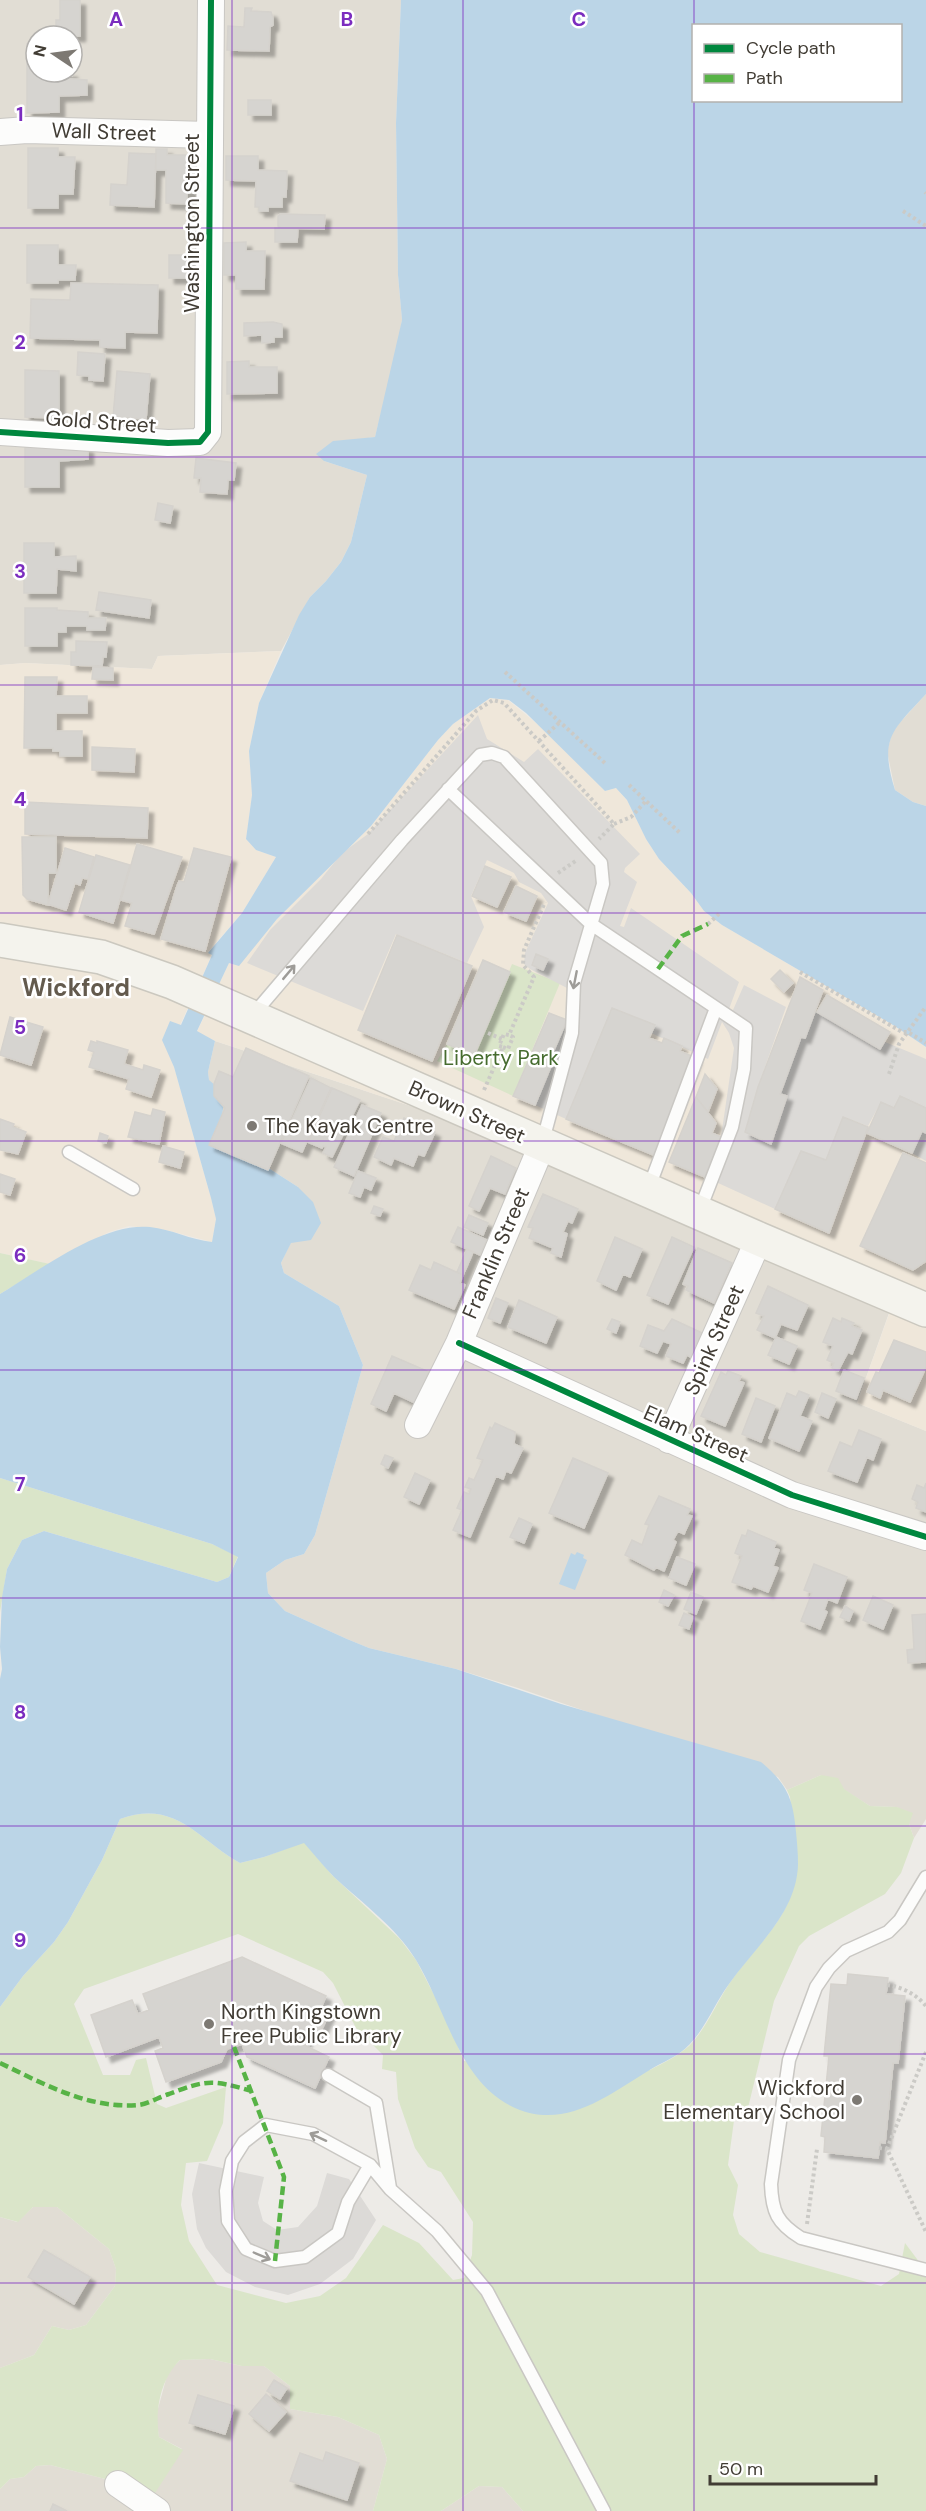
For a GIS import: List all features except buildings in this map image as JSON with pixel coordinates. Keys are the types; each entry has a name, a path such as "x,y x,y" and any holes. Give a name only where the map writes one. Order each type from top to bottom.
{"main road":[{"name":"Brown Street","path":"0,940 100,957 205,996 698,1213 926,1310"}],"street":[{"name":"Washington Street","path":"200,442 208,432 210,345 208,135 210,0"},
{"name":"Wall Street","path":"0,132 27,130 208,135"},
{"name":"Gold Street","path":"0,432 168,443 200,442"},
{"name":"Franklin Street","path":"418,1425 459,1343 542,1145"},
{"name":"Spink Street","path":"669,1440 759,1239"},
{"name":"Elam Street","path":"459,1343 792,1495 926,1538"},
{"path":"118,2484 157,2511"}],"lane":[{"path":"251,1017 402,840 480,755 492,753 504,757 601,863 603,884 574,983 572,1033 542,1145"},
{"path":"448,789 591,924 746,1028 744,1069 732,1127 698,1213"},
{"path":"648,1191 716,1008"},
{"path":"69,1152 133,1189"},
{"path":"926,1877 900,1920 888,1932 846,1951 829,1968 816,1987 789,2060 771,2184 772,2204 778,2218 789,2230 805,2240 926,2270"},
{"path":"328,2075 376,2103 390,2189"},
{"path":"370,2164 348,2202 338,2233 304,2258 275,2261 246,2249 228,2221 226,2191 232,2161 244,2142 266,2125 313,2134 370,2164 390,2189 437,2230 487,2291 604,2511"}],"path":[{"path":"903,211 926,226"},
{"path":"505,672 606,764"},
{"path":"539,741 560,722"},
{"path":"629,785 680,833"},
{"path":"614,824 631,817 646,801"},
{"path":"708,924 720,913"},
{"path":"800,972 902,1032 908,1032 926,1042"},
{"path":"889,1074 899,1044 926,1008"},
{"path":"488,1033 502,1039"},
{"path":"503,1047 508,1049 511,1043 513,1037 509,1035"},
{"path":"887,1985 900,1987 926,2006"},
{"path":"926,2052 887,2149 926,2232"},
{"path":"879,2148 887,2149"},
{"path":"805,2240 817,2149"}],"shaded area":[{"path":"0,0 401,0 396,123 398,275 402,320 375,437 355,440 324,461 367,475 351,542 341,562 310,597 281,651 158,656 152,669 25,663 0,665"},
{"path":"281,651 259,703 249,751 252,795 246,839 256,850 276,857 242,913 208,952 212,955 180,1025 163,1040 174,1067 211,1198 216,1219 212,1242 170,1231 129,1226 109,1232 50,1264 0,1253 0,665 25,663 152,669 158,656"},
{"path":"926,694 926,806 913,802 895,790 887,751 893,730"},
{"path":"490,698 508,700 541,727 605,791 616,788 627,800 646,839 659,859 691,893 704,911 722,925 893,1025 926,1047 926,1431 857,1403 895,1297 540,1149 215,1041 197,1032 229,963 239,965 277,919 371,826 453,724"},
{"path":"478,715 487,739 524,762 538,749 640,854 625,868 624,872 637,882 620,926 624,927 631,908 739,982 729,1009 733,1010 744,985 786,1007 745,1132 771,1143 787,1096 780,1094 801,1037 805,1038 816,1011 880,1049 885,1042 926,1059 926,1108 894,1108 881,1102 868,1126 843,1117 826,1160 801,1151 775,1209 705,1177 721,1137 734,1048 722,1022 708,1059 651,1033 654,1025 612,1008 566,1119 535,1105 554,1059 551,1057 567,1020 569,989 524,964 525,953 548,903 541,893 519,882 514,873 487,860 471,896 484,927 467,963 396,934 363,1011 247,963 270,930 321,879 342,853 368,834"},
{"path":"215,1041 540,1149 895,1296 857,1403 926,1431 926,1819 914,1838 909,1824 897,1807 870,1806 821,1775 787,1790 778,1777 518,1688 456,1669 369,1648 285,1611 268,1593 266,1573 285,1560 304,1554 315,1535 363,1365 339,1306 284,1273 281,1263 291,1242 298,1187 259,1162 216,1143 208,1072"},
{"path":"922,1131 926,1133 926,1161 912,1153"},
{"path":"199,2163 264,2177 258,2203 263,2221 277,2230 298,2227 317,2206 327,2173 349,2179 376,2220 353,2259 320,2284 288,2295 255,2287 226,2272 206,2248 197,2229 192,2194"},
{"path":"33,2207 57,2207 109,2249 116,2269 115,2286 86,2325 69,2330 52,2326 34,2355 0,2368 0,2217 17,2222"},
{"path":"210,2359 242,2366 264,2366 290,2386 290,2409 338,2417 379,2435 387,2459 373,2511 0,2511 0,2489 10,2479 24,2477 36,2466 50,2465 125,2484 182,2449 159,2437 156,2416 168,2372 180,2360"},
{"path":"479,2486 502,2487 523,2511 441,2511"}],"green space":[{"name":"Liberty Park","path":"512,964 560,983 513,1096 437,1061 447,1044 474,1056"},
{"path":"0,1253 50,1264 0,1294"},
{"path":"0,1478 212,1544 238,1556 229,1577 217,1582 44,1531 22,1540 7,1569 0,1612"},
{"path":"821,1775 838,1778 844,1789 870,1806 897,1807 913,1813 909,1824 914,1838 901,1873 885,1894 809,1936 799,1946 774,2001 747,2112 735,2113 728,2165 738,2185 733,2215 739,2234 760,2252 881,2286 899,2274 905,2243 920,2263 926,2264 926,2511 523,2511 502,2487 479,2486 441,2511 373,2511 387,2459 379,2435 338,2417 290,2409 290,2386 264,2366 242,2366 210,2359 180,2360 164,2386 160,2396 158,2416 159,2437 183,2450 151,2499 125,2484 50,2465 36,2466 24,2477 10,2479 0,2489 0,2368 34,2355 52,2326 69,2330 86,2325 115,2286 116,2269 109,2249 57,2207 33,2207 18,2222 0,2217 0,2007 68,1922 102,1860 120,1819 139,1814 156,1814 171,1818 198,1833 240,1863 304,1842 332,1875 400,1939 416,1960 445,2016 464,2061 650,2070 680,2053 695,2039 737,1972 782,1915 793,1889 797,1866 795,1831 787,1790","holes":["238,1934 323,1972 333,1983 356,2028 383,2055 382,2069 396,2072 398,2099 415,2148 428,2167 441,2172 473,2222 472,2255 464,2278 453,2280 419,2243 383,2225 346,2278 320,2296 286,2303 217,2285 189,2241 181,2205 186,2163 207,2161 223,2123 226,2087 166,2108 157,2104 146,2058 136,2060 130,2075 103,2075 74,2004 84,1989"]}],"water":[{"path":"401,0 926,0 926,694 897,727 892,736 888,758 895,790 913,802 926,806 926,1047 893,1025 722,925 704,911 691,893 659,859 646,839 627,800 616,788 605,791 526,713 509,700 490,698 453,724 438,740 371,826 277,919 239,966 229,963 197,1031 215,1041 208,1072 209,1080 225,1094 222,1116 259,1162 298,1187 313,1202 321,1223 311,1240 291,1243 281,1263 284,1273 339,1306 363,1365 315,1535 304,1554 285,1560 266,1573 268,1593 285,1611 369,1648 456,1669 561,1704 761,1762 783,1785 793,1810 798,1864 796,1882 790,1898 783,1914 724,1991 696,2037 675,2056 601,2099 568,2113 551,2115 533,2114 515,2108 496,2096 480,2081 456,2043 427,1979 408,1948 389,1926 334,1877 304,1843 240,1863 185,1824 171,1818 156,1814 139,1814 120,1819 102,1860 68,1922 0,2007 2,1597 7,1569 22,1540 44,1531 217,1582 229,1577 238,1557 212,1544 0,1478 0,1294 72,1250 112,1232 131,1227 150,1227 212,1242 216,1219 211,1198 174,1067 162,1040 170,1021 181,1025 212,955 208,953 242,913 276,857 256,850 246,839 252,795 249,751 259,703 299,615 310,597 341,562 351,542 367,475 324,461 316,454 333,441 375,437 402,320 398,275 396,123"},
{"path":"577,1552 584,1555 583,1558 587,1560 575,1590 559,1584 571,1553 575,1555"}],"marked path":[{"path":"658,969 682,936 708,924"},
{"path":"234,2047 284,2177 275,2261"},
{"path":"0,2063 67,2093 102,2103 138,2105 182,2089 210,2083 252,2091"}],"cycle path":[{"path":"0,432 168,443 200,442 208,432 211,0"},
{"path":"459,1343 792,1495 926,1537"}],"place":[{"name":"The Kayak Centre","path":"252,1126"},
{"name":"North Kingstown Free Public Library","path":"209,2024"},
{"name":"Wickford Elementary School","path":"857,2100"}],"district":[{"name":"Wickford","path":"76,987"}]}
